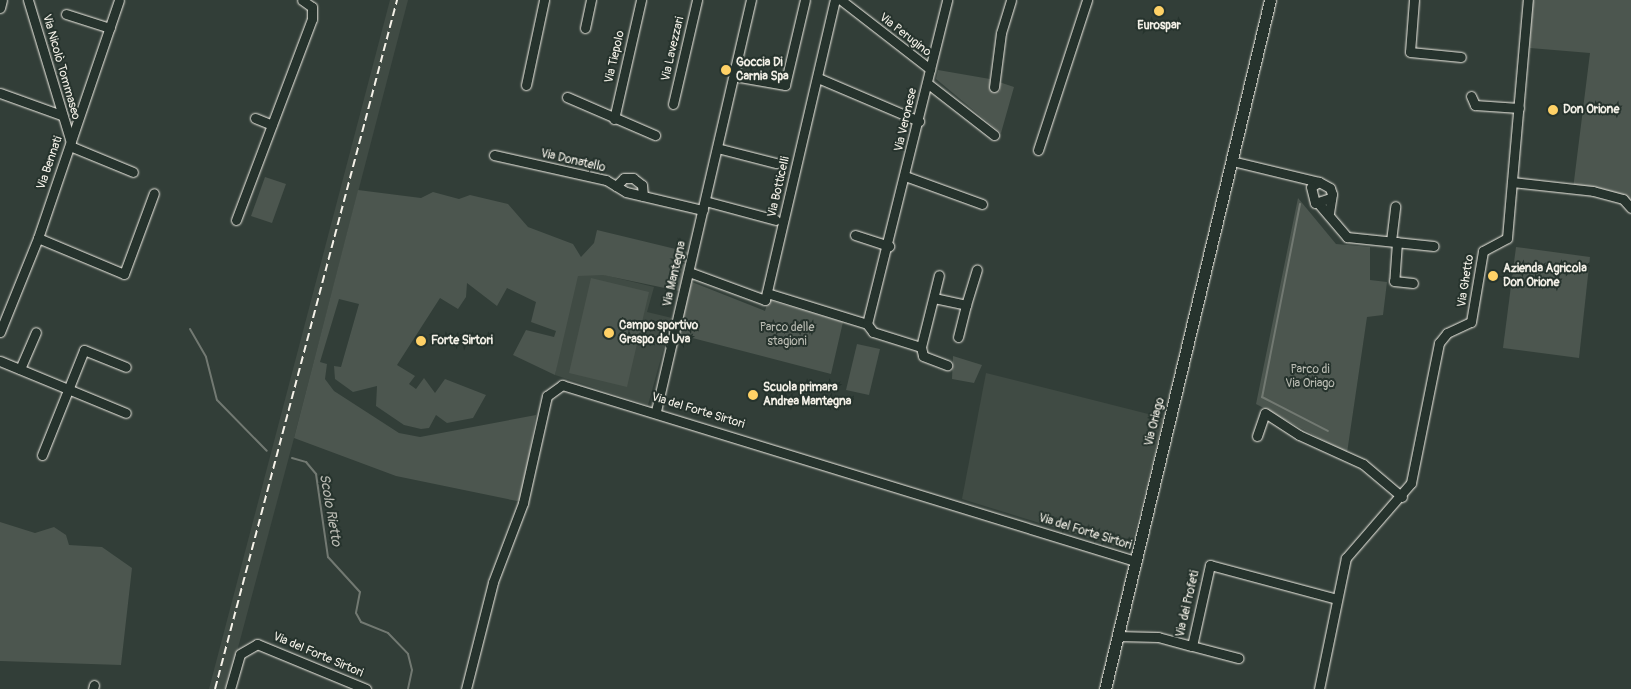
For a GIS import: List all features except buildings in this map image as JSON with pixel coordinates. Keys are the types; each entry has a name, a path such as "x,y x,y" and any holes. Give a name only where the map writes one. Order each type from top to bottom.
{"street":[{"path":"0,8 2,0"},
{"name":"Via Nicolò Tommaseo","path":"28,0 70,144"},
{"name":"Via Bennati","path":"0,332 38,238 119,0"},
{"path":"236,220 314,13 302,0"},
{"path":"526,85 544,0"},
{"path":"585,28 591,0"},
{"name":"Via Tiepolo","path":"614,119 641,0"},
{"name":"Via Lavezzari","path":"673,104 697,0"},
{"name":"Via Mantegna","path":"656,411 751,0"},
{"path":"734,76 785,85 806,0"},
{"name":"Via Botticelli","path":"767,293 835,0"},
{"name":"Via Perugino","path":"841,0 930,69"},
{"name":"Via Veronese","path":"867,324 889,246 947,0"},
{"path":"994,87 1001,33 1011,0"},
{"path":"1038,150 1082,22 1087,0"},
{"name":"Via Oriago","path":"1105,689 1270,0"},
{"path":"1414,0 1410,52 1461,57"},
{"name":"Via Ghetto","path":"1319,689 1337,599 1352,547 1402,497 1414,471 1439,343 1446,334 1471,322 1483,251 1507,238 1528,0"},
{"path":"66,14 110,28"},
{"path":"818,78 919,121"},
{"path":"927,83 994,135"},
{"path":"0,93 61,115"},
{"path":"1471,96 1475,105 1519,108"},
{"path":"567,97 614,119 656,135"},
{"path":"255,118 272,125"},
{"path":"70,144 133,172"},
{"path":"718,148 776,163"},
{"name":"Via Donatello","path":"494,155 616,186 643,196 704,205"},
{"path":"1232,162 1320,182 1330,188 1329,213"},
{"path":"1291,175 1304,184 1310,194 1329,213 1344,236 1434,246"},
{"path":"905,176 982,204"},
{"path":"616,186 624,178 633,178 642,185 643,196"},
{"path":"1310,194 1320,182"},
{"path":"1512,182 1593,191 1623,199 1631,208"},
{"path":"38,238 124,274 154,193"},
{"path":"1318,203 1330,198"},
{"path":"704,205 776,220"},
{"path":"1395,206 1394,281 1412,283"},
{"path":"854,235 889,246"},
{"path":"958,337 976,270"},
{"path":"689,272 765,300 767,293 867,324 873,332 921,347"},
{"path":"939,275 921,347 923,356 947,365"},
{"path":"934,298 966,305"},
{"path":"20,370 36,332"},
{"path":"42,455 84,350 126,367"},
{"path":"0,361 126,413"},
{"name":"Via del Forte Sirtori","path":"466,689 493,582 523,503 548,394 555,387 569,385 656,411 1135,561"},
{"path":"1257,436 1264,413 1299,436 1363,464 1402,497"},
{"name":"Via dei Profeti","path":"1117,636 1158,637 1192,646 1210,565 1337,599"},
{"name":"Via del Forte Sirtori","path":"230,689 240,654 257,644 366,689"},
{"path":"1192,646 1238,658"}],"shaded area":[{"path":"390,0 408,0 294,438 227,689 209,689"},
{"path":"588,271 654,287 647,312 672,318 648,405 555,375 571,286 577,273"},
{"path":"986,373 1164,418 1130,551 962,499"}],"green space":[{"path":"1532,0 1631,0 1631,203 1573,189 1590,53 1530,48"},
{"path":"938,70 990,79 993,93 1000,91 999,82 1014,87 1001,133 936,79"},
{"path":"265,177 286,184 272,223 251,216"},
{"path":"358,190 421,198 433,192 459,199 470,195 508,204 528,227 573,244 581,257 594,243 597,230 688,252 679,291 603,275 578,276 555,375 513,355 526,330 554,337 556,331 531,322 536,302 507,288 497,306 467,283 466,297 458,309 440,298 397,365 415,376 409,384 416,389 424,378 435,393 445,379 486,395 473,418 447,423 436,415 429,428 421,429 404,425 376,406 377,386 353,392 335,379 334,366 341,367 359,304 339,299 320,362 327,364 325,379 334,391 399,433 420,437 536,415 522,498 517,501 396,476 294,438"},
{"name":"Parco di Via Oriago","path":"1298,198 1336,244 1370,247 1370,280 1387,282 1383,315 1367,317 1347,453 1256,404"},
{"path":"1516,247 1590,257 1579,358 1503,348"},
{"name":"Campo sportivo Graspo de Uva","path":"591,278 649,292 627,387 569,373"},
{"name":"Parco delle stagioni","path":"692,282 765,311 768,300 843,322 831,374 677,334"},
{"path":"857,344 880,349 869,395 846,390"},
{"path":"953,356 982,365 974,383 952,379"},
{"path":"0,522 35,533 54,527 66,535 69,545 102,547 132,568 121,665 0,661"}],"waterway":[{"path":"1300,204 1262,397 1328,431"},
{"name":"Scolo Rietto","path":"190,329 206,357 217,400 267,451"},
{"name":"Scolo Rietto","path":"292,458 306,462 316,474 328,557 360,592 356,613 361,622 388,633 408,654 412,670 408,689"}],"railway":[{"path":"215,689 397,0"}],"place":[{"name":"Eurospar","path":"1159,11"},
{"name":"Goccia Di Carnia Spa","path":"726,70"},
{"name":"Don Orione","path":"1553,110"},
{"name":"Azienda Agricola Don Orione","path":"1493,276"},
{"name":"Campo sportivo Graspo de Uva","path":"609,333"},
{"name":"Forte Sirtori","path":"421,341"},
{"name":"Scuola primara Andrea Mantegna","path":"753,395"}]}
